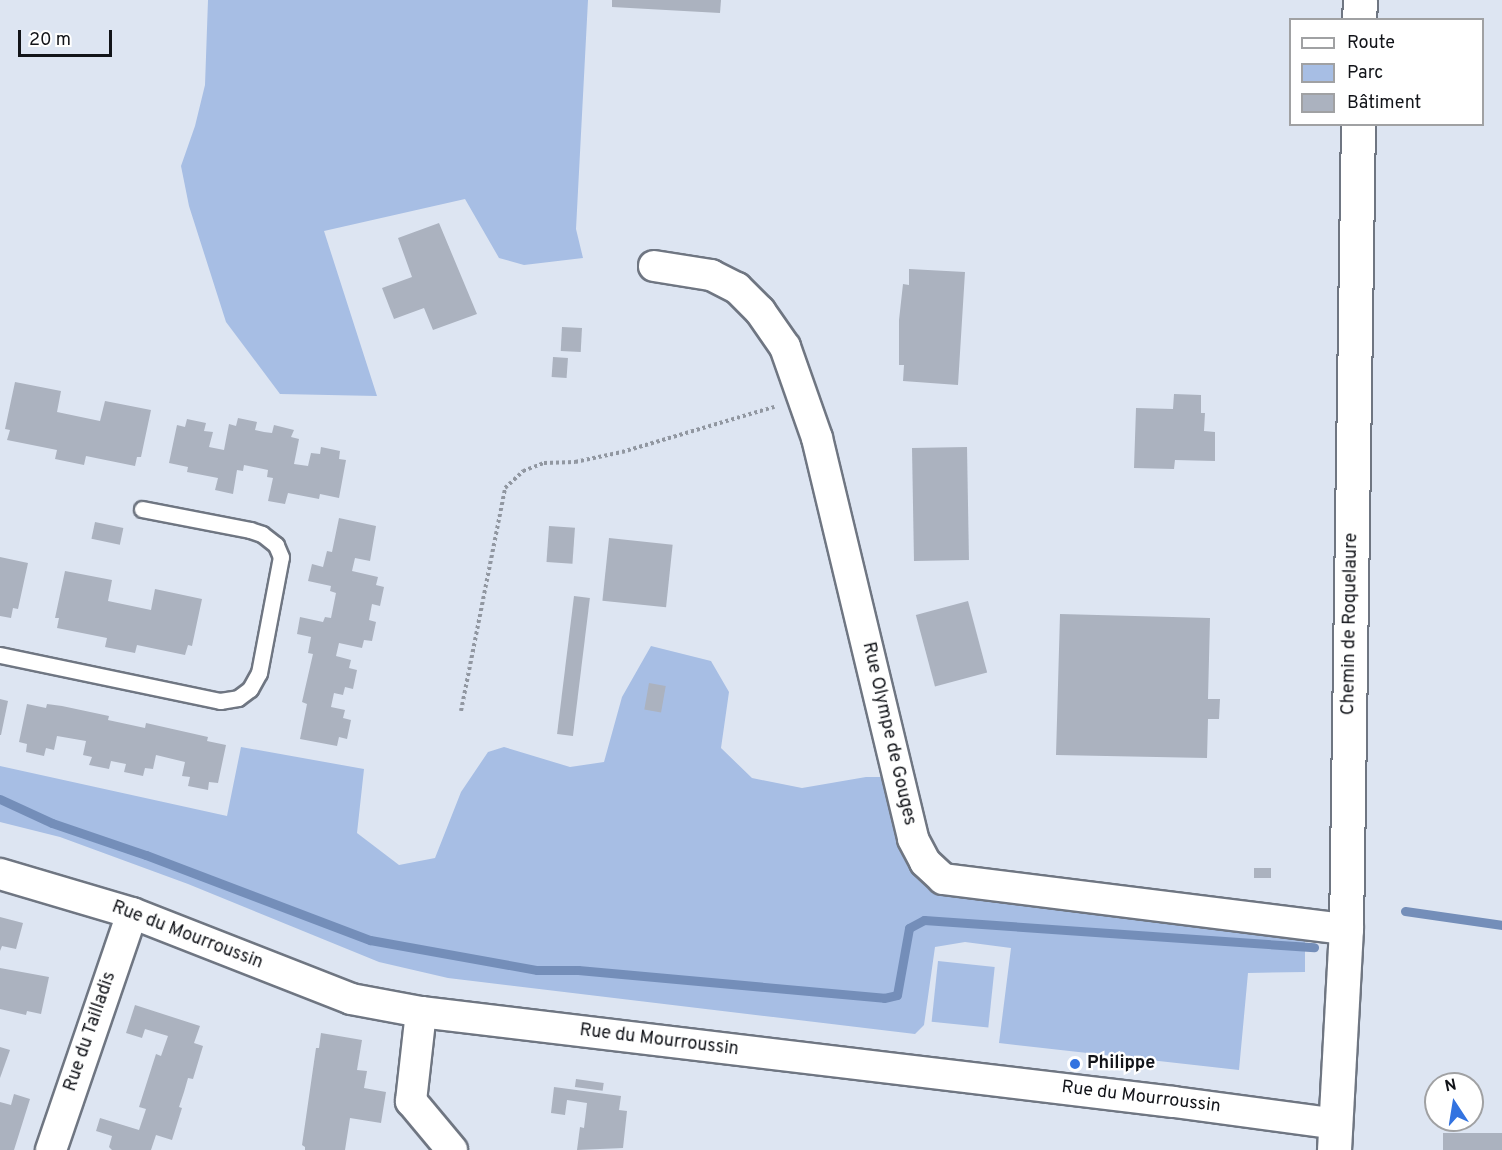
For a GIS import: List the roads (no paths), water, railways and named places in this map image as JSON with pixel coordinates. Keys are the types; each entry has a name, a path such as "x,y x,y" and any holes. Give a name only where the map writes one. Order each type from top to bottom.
{"street":[{"path":"1359,18 1360,0"},
{"name":"Chemin de Roquelaure","path":"1336,1137 1346,929 1358,126"},
{"name":"Rue Olympe de Gouges","path":"654,266 711,275 737,288 760,310 785,347 817,438 913,839 925,862 943,879 1346,929"},
{"name":"Rue du Mourroussin","path":"0,874 132,913 351,999 421,1012 1163,1100 1336,1137"},
{"name":"Rue du Tailladis","path":"51,1150 132,913"},
{"path":"421,1012 411,1101 452,1150"}],"lane":[{"path":"0,655 220,700 238,698 250,689 259,673 281,557 276,545 262,534 250,530 142,509"}],"waterway":[{"path":"0,799 52,823 146,855 370,940 537,970 578,970 884,998 897,995 909,928 924,920 1314,947"},
{"path":"1405,911 1502,925"}],"place":[{"name":"Philippe","path":"1075,1064"}]}
